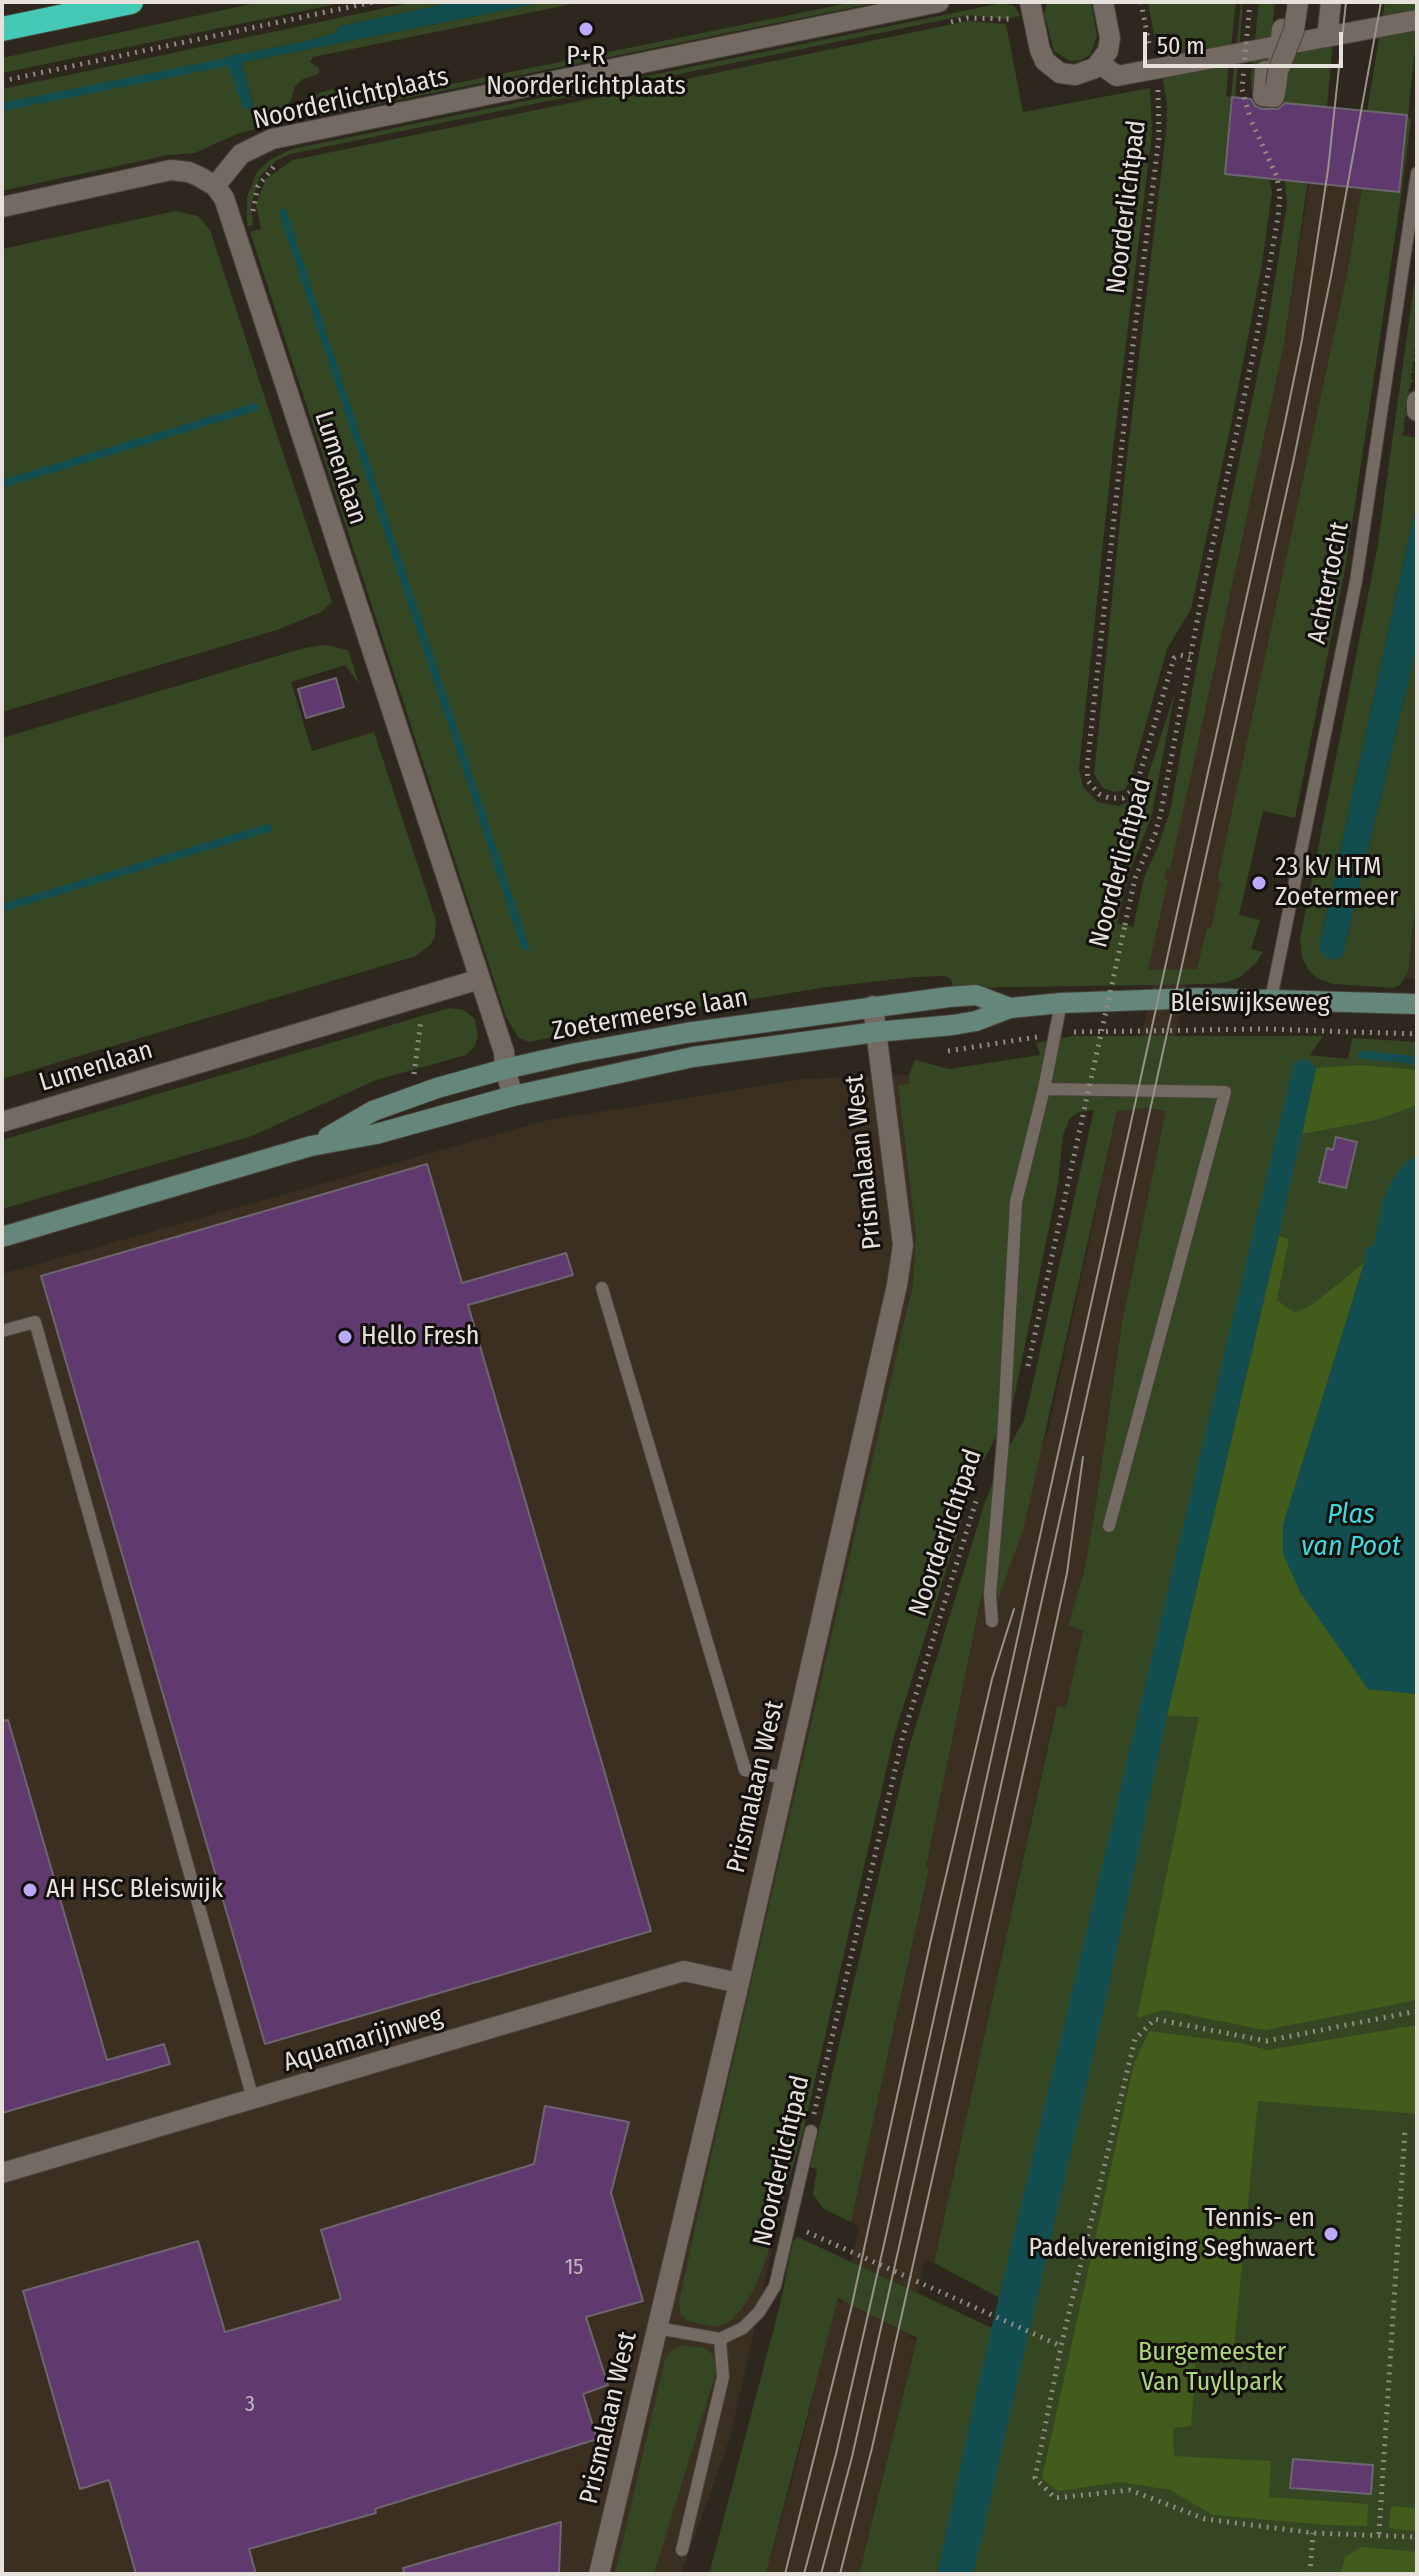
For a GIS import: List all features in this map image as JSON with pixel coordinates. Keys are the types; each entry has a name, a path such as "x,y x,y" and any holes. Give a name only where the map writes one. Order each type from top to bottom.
{"highway":[{"path":"2,29 131,2"}],"street":[{"name":"Noorderlichtplaats","path":"215,186 241,154 272,139 939,2"},
{"path":"1030,2 1040,50 1049,66 1065,75 1091,71 1100,64 1109,45 1103,2"},
{"path":"1281,37 1277,72 1265,71 1263,96 1274,97 1278,71 1294,30 1298,2"},
{"path":"1327,37 1331,2"},
{"path":"1100,64 1117,76 1281,37 1327,37 1417,20"},
{"path":"2,207 167,170 189,172 215,186"},
{"name":"Lumenlaan","path":"215,186 228,209 504,1052 505,1069 513,1096"},
{"path":"1417,401 1417,411"},
{"name":"Lumenlaan","path":"2,1122 480,979"},
{"name":"Zoetermeerse laan","path":"311,1146 373,1111 437,1088 505,1069 686,1033 873,1006 976,995 1010,1008"},
{"name":"Bleiswijkseweg","path":"1086,1002 1271,999 1417,1004"},
{"name":"Zoetermeerse laan","path":"2,1237 311,1146 376,1134 513,1096 693,1057 976,1021 1010,1008 1086,1002"},
{"name":"Prismalaan West","path":"599,2574 739,1983 897,1285 903,1245 873,1006"},
{"name":"Aquamarijnweg","path":"2,2173 684,1971 739,1983"}],"lane":[{"name":"Achtertocht","path":"1271,999 1316,789 1367,520 1417,173"},
{"path":"992,1621 990,1594 1003,1440 1016,1202 1061,1003"},
{"path":"1044,1089 1225,1092 1109,1526"},
{"path":"602,1288 745,1770 784,1778"},
{"path":"2,1331 35,1322 253,2099"},
{"name":"Noorderlichtpad","path":"720,2339 743,2328 759,2312 775,2286 811,2131"},
{"path":"657,2328 720,2339 723,2377 682,2550"}],"path":[{"path":"2,81 373,2"},
{"name":"Noorderlichtpad","path":"1141,2 1160,102 1159,137 1129,376 1087,768 1088,781 1099,794 1123,798 1136,787 1174,658 1180,655 1190,657"},
{"name":"Noorderlichtpad","path":"1026,1375 1135,878 1155,834 1161,812 1255,346 1279,205 1275,171 1250,118 1242,89 1250,2"},
{"path":"414,1076 425,996"},
{"name":"Bleiswijkseweg","path":"1054,1033 1265,1029 1417,1034"},
{"path":"958,1051 1054,1033"},
{"name":"Noorderlichtpad","path":"811,2131 900,1746 980,1488"},
{"path":"1417,2011 1266,2041 1155,2019 1135,2039 1061,2346 1035,2478 1055,2498 1130,2490 1205,2519 1311,2533 1417,2537"},
{"path":"1379,2534 1405,2129"},
{"path":"791,2225 1061,2346"},
{"path":"1310,2574 1311,2533"}],"shaded area":[{"path":"1309,183 1362,188 1290,551 1217,880 1221,882 1211,929 1207,928 1198,969 1190,970 1159,1109 1167,1111 1122,1322 1083,1575 1068,1625 1083,1630 1066,1707 1056,1707 934,2263 925,2260 908,2336 916,2340 859,2574 766,2574 836,2301 842,2303 859,2227 851,2222 929,1870 926,1869 982,1593 990,1594 1049,1427 1117,1111 1125,1109 1156,971 1147,970 1167,880 1164,880 1167,868 1170,868 1190,781 1284,345"},
{"path":"1417,844 1417,979 1396,977"},
{"path":"1034,1070 730,2438 681,2574 2,2574 2,1274 544,1121 802,1079"}],"green space":[{"path":"260,2 346,2 2,73 2,58"},
{"path":"414,2 455,2 341,26 335,33 303,42 226,57 253,105 242,65 244,62 546,2 582,2 313,57 310,62 319,68 319,74 303,79 295,86 287,112 277,124 239,133 195,153 168,155 2,191 2,89"},
{"path":"854,2 880,2 319,116 307,107 310,96 332,89 336,92 330,104 334,108"},
{"path":"1047,2 1091,2 1097,36 1090,55 1070,61 1054,51 1044,13"},
{"path":"1236,2 1231,46 1159,60 1148,3"},
{"path":"1241,2 1235,99 1267,172 1272,192 1262,264 1191,609 1167,649 1130,781 1124,790 1114,792 1103,788 1094,774 1125,473 1166,133 1167,104 1162,76 1229,63 1226,96 1231,97"},
{"path":"1259,2 1275,2 1264,103 1283,106 1287,72 1295,53 1318,31 1337,2 1325,125 1316,124 1284,345 1190,781 1170,869 1167,869 1164,879 1168,880 1148,970 1197,969 1207,928 1211,928 1221,882 1217,881 1347,274 1372,130 1364,129 1385,2 1417,2 1417,28 1402,190 1346,564 1295,818 1263,811 1239,915 1260,920 1251,949 1263,952 1256,963 1240,977 1211,984 953,988 951,979 945,976 914,977 696,1008 529,1042 519,1038 506,1017 250,232 261,229 256,204 266,179 293,160 968,21 1006,24 1023,112 1150,88 1152,134 1114,440 1079,769 1083,787 1098,802 1119,806 1134,800 1145,785 1175,692 1151,818 1129,874 1117,923 1133,927 1144,878 1170,811 1203,632 1266,334 1287,205 1284,171 1252,95"},
{"path":"1002,3 1014,6 1020,16 1005,19 967,15 290,154 276,161 260,176 251,204 253,225 248,227 247,197 257,172 271,159 292,149"},
{"path":"175,211 198,216 210,230 332,602 321,612 277,630 2,712 2,249"},
{"path":"1417,264 1417,348 1413,356 1417,361 1412,362 1414,367 1411,369 1415,372 1410,374 1410,378 1414,381 1409,384 1406,422 1403,422 1405,427 1402,429 1405,430 1401,435 1417,438 1417,501 1319,947 1343,954 1417,645 1417,887 1408,972 1400,985 1393,988 1333,984 1317,978 1308,969 1302,957 1300,939 1377,550"},
{"path":"326,645 348,650 359,684 345,665 291,682 312,751 374,732 436,921 435,937 430,945 416,956 2,1079 2,738 304,648"},
{"path":"449,1008 464,1010 475,1019 478,1036 475,1046 466,1055 376,1080 252,1136 2,1209 2,1140"},
{"name":"Burgemeester Van Tuyllpark","path":"1073,1036 1323,1036 1310,1055 1348,1059 1352,1038 1417,1042 1417,2574 963,2574 1069,2008 1000,2298 934,2263 1057,1706 1066,1707 1083,1631 1068,1625 1083,1575 1093,1523 1122,1322 1166,1111 1146,1108 1117,1111 1024,1527 999,1597 982,1593 926,1868 929,1869 851,2222 824,2209 818,2201 813,2194 817,2169 810,2167 910,1744 985,1502 1001,1461 1024,1420 1094,1110 1079,1112 1070,1118 1063,1135 1058,1184 1012,1408 977,1472 894,1736 804,2128 766,2259 754,2290 729,2323 714,2327 688,2321 681,2315 679,2302 711,2156 913,1284 916,1235 898,1085 909,1084 909,1074 915,1060 949,1069 1040,1055 1036,1043"},
{"path":"1360,1065 1417,1070 1417,1105 1376,1120 1302,1134 1316,1068"},
{"path":"1279,1236 1289,1239 1277,1300 1295,1313 1313,1304 1364,1263 1283,1525 1283,1554 1368,1689 1417,1694 1417,2000 1265,2030 1164,2010 1137,2018 1199,1717 1167,1716"},
{"path":"1417,2025 1417,2114 1258,2101 1233,2357 1196,2354 1191,2426 1173,2428 1174,2456 1271,2461 1269,2497 1368,2504 1367,2526 1213,2515 1170,2490 1120,2482 1058,2491 1042,2478 1134,2064 1149,2031 1268,2050"},
{"path":"798,2237 992,2328 937,2574 859,2574 917,2338 838,2298 766,2574 709,2574 780,2305 793,2241"},
{"path":"681,2345 705,2348 712,2354 717,2369 654,2574 615,2574 665,2359"},
{"path":"1391,2506 1417,2508 1417,2531 1389,2528"},
{"path":"1362,2547 1417,2552 1417,2574 1341,2572 1345,2557"}],"water":[{"path":"455,2 546,2 244,62 242,65 253,105 250,110 243,108 225,57 303,42 335,33 341,26"},
{"path":"1417,501 1417,645 1343,954 1338,959 1329,959 1319,947"},
{"path":"1307,1059 1316,1068 1302,1134 973,2574 937,2574 977,2389 1294,1062"},
{"name":"Plas van Poot","path":"1417,1155 1417,1694 1368,1689 1300,1592 1283,1554 1283,1525 1364,1264 1366,1248 1374,1245 1382,1203 1391,1181 1404,1164"}],"building":[{"path":"1232,97 1251,99 1255,106 1262,109 1278,109 1285,103 1407,115 1399,192 1225,174"},
{"path":"336,678 344,707 306,718 298,689"},
{"path":"1336,1137 1357,1142 1346,1188 1319,1182 1327,1148 1333,1150"},
{"path":"427,1164 462,1283 566,1253 573,1275 468,1305 651,1931 265,2044 41,1276"},
{"name":"AH HSC Bleiswijk","path":"8,1720 107,2060 164,2044 170,2064 2,2113 2,1721"},
{"path":"545,2106 629,2122 611,2193 643,2301 586,2317 608,2385 583,2394 597,2439 375,2509 376,2513 249,2549 256,2574 136,2574 109,2480 80,2489 23,2291 198,2241 225,2332 341,2299 321,2230 534,2164"},
{"path":"1293,2459 1373,2465 1371,2494 1290,2488"},
{"path":"561,2522 559,2574 404,2574 403,2568"}],"waterway":[{"path":"2,107 237,60"},
{"path":"283,213 525,946"},
{"path":"2,484 255,407"},
{"path":"2,908 268,828"},
{"path":"1362,1055 1417,1060"}],"tram line":[{"path":"804,2574 836,2454 885,2240 1284,427 1302,340 1328,170 1346,2"},
{"path":"821,2574 852,2457 899,2247 1294,458 1381,2"},
{"path":"840,2574 872,2448 1048,1661 1067,1573 1083,1457"},
{"path":"785,2574 851,2309 930,1944 992,1679 1014,1609"}],"place":[{"name":"P+R Noorderlichtplaats","path":"586,29"},
{"name":"23 kV HTM Zoetermeer","path":"1259,883"},
{"name":"Hello Fresh","path":"345,1337"},
{"name":"AH HSC Bleiswijk","path":"30,1890"},
{"name":"Tennis- en Padelvereniging Seghwaert","path":"1331,2234"}]}
